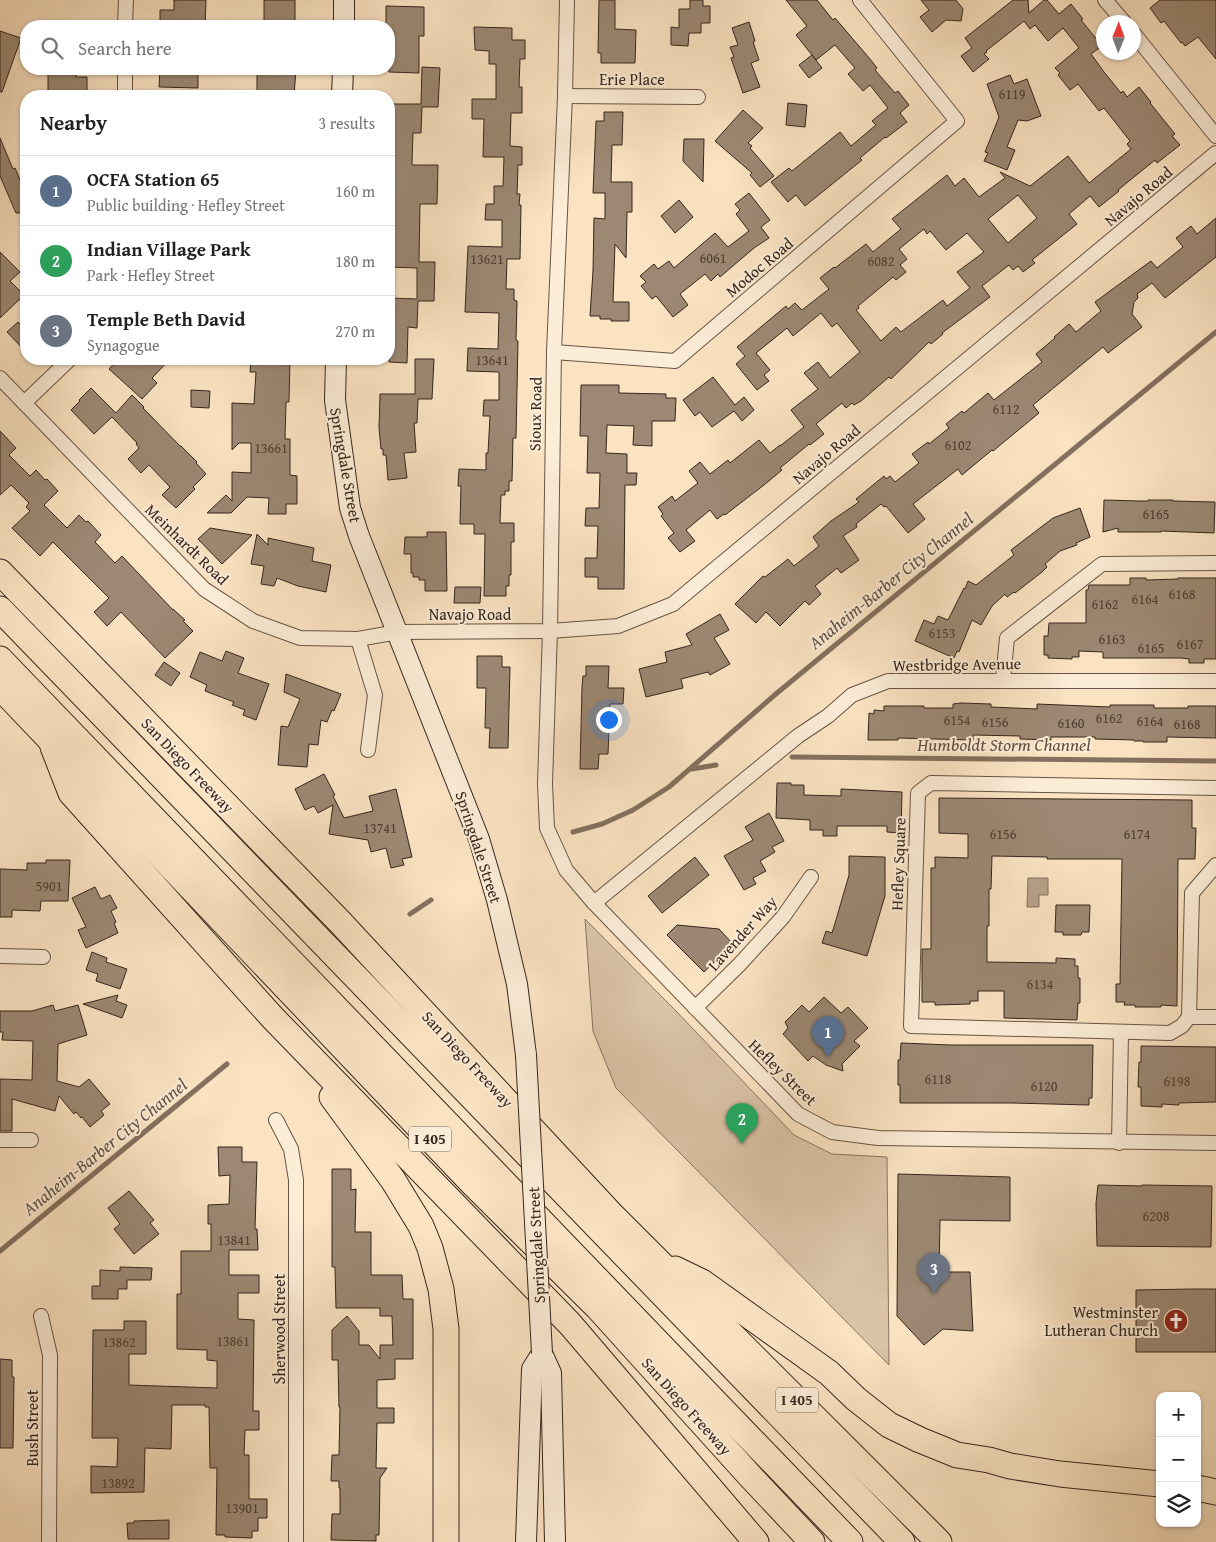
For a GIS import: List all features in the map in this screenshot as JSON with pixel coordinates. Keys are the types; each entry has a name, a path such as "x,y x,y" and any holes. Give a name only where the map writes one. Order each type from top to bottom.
{"highway":[{"name":"San Diego Freeway","path":"0,572 340,922 610,1213 939,1542"},
{"path":"0,609 902,1542"},
{"path":"0,659 850,1542"},
{"name":"San Diego Freeway","path":"0,687 472,1183 599,1309 812,1542"},
{"path":"48,736 71,793 272,1017 570,1324 756,1542"},
{"path":"272,1017 393,1180 421,1226 430,1248 441,1289 446,1329 446,1542"},
{"path":"655,1259 702,1282 829,1373 856,1399 889,1425 920,1440 957,1455 1010,1466 1060,1474 1156,1484"},
{"path":"1201,1489 1216,1492"}],"main road":[{"path":"344,0 344,20"},
{"path":"342,90 343,75"},
{"name":"Springdale Street","path":"336,365 335,400 350,508 359,536 479,839 497,900 517,984 526,1055 542,1353 551,1373 555,1542"},
{"name":"Springdale Street","path":"526,1542 532,1369 542,1353"}],"street":[{"path":"125,20 126,0"},
{"name":"Sioux Road","path":"548,828 545,784 550,631 554,352 565,96 566,0"},
{"name":"Modoc Road","path":"554,352 675,361 957,121 860,0"},
{"path":"1106,0 1118,15"},
{"path":"1141,43 1216,136"},
{"path":"124,90 125,75"},
{"name":"Erie Place","path":"565,96 698,97"},
{"name":"Navajo Road","path":"398,632 550,631 618,626 673,604 1216,154"},
{"path":"24,403 64,365"},
{"name":"Meinhardt Road","path":"0,378 204,589 253,622 300,638 358,638 398,632"},
{"path":"1003,680 1007,638 1102,564 1216,563"},
{"path":"358,638 375,695 368,750"},
{"name":"Westbridge Avenue","path":"594,903 798,736 828,716 852,695 888,681 1216,681"},
{"name":"Hefley Square","path":"1189,1017 1182,1026 1170,1033 910,1026 918,793 931,783 1216,788"},
{"name":"Hefley Street","path":"548,828 566,870 594,903 798,1114 832,1132 878,1138 1216,1143"},
{"path":"1216,865 1192,893 1189,1017 1216,1017"},
{"name":"Lavender Way","path":"695,1008 739,965 783,917 811,877"},
{"path":"0,956 43,957"},
{"path":"1119,1143 1121,1033"},
{"name":"Sherwood Street","path":"276,1120 291,1148 296,1180 296,1542"},
{"path":"0,1140 31,1140"},
{"name":"Bush Street","path":"41,1316 50,1355 50,1542"}],"shaded area":[{"path":"1028,878 1048,878 1048,895 1039,895 1039,907 1027,907"},
{"path":"585,919 794,1135 832,1154 887,1157 889,1365 616,1088 593,1031"}],"building":[{"path":"174,0 206,0 205,20 160,20 160,10 174,10"},
{"path":"264,0 295,0 295,20 264,20"},
{"path":"599,0 615,0 615,29 636,30 635,63 601,63 601,53 598,53"},
{"path":"690,0 703,0 703,6 710,6 710,23 701,23 701,33 689,33 688,46 671,45 671,27 679,28 679,9 690,9"},
{"path":"786,0 817,0 870,59 877,68 875,70 895,93 898,91 909,105 900,113 907,122 885,137 860,158 862,160 805,206 796,195 788,202 771,182 789,168 792,171 840,132 851,146 876,125 872,121 888,108 870,85 863,91 848,74 855,68 835,45 816,60 796,35 807,26"},
{"path":"921,0 956,0 963,9 961,21 946,20 932,32 920,17 929,10"},
{"path":"1013,0 1028,0 1029,13 1044,0 1047,0 1059,14 1071,4 1096,39 1096,50 1091,54 1104,72 1121,93 1123,91 1127,97 1139,87 1175,134 1172,136 1180,145 1157,163 1155,160 1099,207 1090,196 1069,214 1077,224 1032,260 1035,263 1023,272 1018,266 1013,270 1009,265 982,286 990,297 942,333 931,344 929,342 891,379 889,377 861,401 854,405 852,403 846,408 842,403 816,424 824,434 809,444 780,468 782,470 725,515 717,519 710,510 686,530 695,541 680,552 668,538 674,533 661,516 663,514 658,507 672,496 675,501 698,483 689,471 700,462 710,474 728,460 730,463 759,440 770,453 804,427 791,410 818,389 804,373 818,362 830,378 860,352 837,323 832,327 821,313 793,336 787,328 756,353 770,370 764,375 769,381 757,390 736,364 745,356 737,347 786,306 788,309 795,303 802,310 829,289 820,278 866,244 873,252 901,229 892,219 947,175 955,186 964,178 979,197 1005,178 1000,172 1030,186 1068,156 1089,183 1131,149 1127,144 1130,141 1104,108 1099,111 1078,84 1070,90 1058,75 1060,73 1055,68 1079,48 1063,28 1048,41 1035,25 1030,29 1024,21 986,51 984,54 989,59 973,72 961,56 972,48 965,38","holes":["1018,195 1037,218 1008,243 988,219","924,229 927,234 930,231 946,250 967,233 984,252 957,272 970,288 947,306 943,300 901,332 896,327 881,341 856,310 859,308 858,306 893,277 896,280 906,272 900,265 907,259 899,249"]},
{"path":"1160,0 1216,0 1216,59 1198,37 1185,46 1164,21 1161,23 1150,8"},
{"path":"386,6 424,7 424,36 419,36 419,73 395,72 395,20 386,20"},
{"path":"749,22 759,60 751,63 760,87 743,93 731,58 734,57 730,47 738,45 732,28"},
{"path":"474,27 512,28 512,40 525,40 525,59 520,59 519,87 522,87 522,113 511,113 510,146 522,147 522,165 518,165 517,194 520,194 519,205 521,205 520,259 507,259 506,289 514,289 514,300 517,301 516,340 518,341 516,438 513,438 512,481 509,481 509,491 505,491 505,495 501,495 500,523 514,523 514,542 511,542 511,575 509,575 509,586 506,586 506,596 484,596 485,534 474,534 474,524 460,524 461,486 458,486 459,469 486,470 490,416 483,416 484,400 499,400 499,372 467,371 468,348 498,349 499,313 465,312 468,246 502,247 502,220 485,220 486,204 494,204 494,186 503,186 504,157 483,157 484,119 472,119 472,99 496,99 496,64 489,64 489,51 475,50"},
{"path":"0,31 20,38 20,41 2,92 0,92"},
{"path":"812,55 822,68 809,78 799,65"},
{"path":"422,67 440,68 438,107 422,107 421,133 413,133 412,165 438,165 437,204 420,204 419,262 435,262 434,301 418,301 417,328 408,327 407,363 395,362 395,298 417,299 417,268 395,267 395,104 421,104"},
{"path":"48,75 87,77 87,90 48,90"},
{"path":"160,75 198,75 198,88 159,87"},
{"path":"257,75 296,75 294,90 257,90"},
{"path":"1010,75 1014,84 1027,79 1041,116 1027,121 1018,120 1007,147 1015,150 1007,170 984,161 988,153 985,152 999,117 987,84"},
{"path":"788,103 807,105 805,127 786,125"},
{"path":"743,110 763,128 748,143 752,146 750,148 774,176 760,187 750,175 752,173 715,141"},
{"path":"604,112 623,112 622,145 612,145 611,182 632,182 632,212 627,212 626,258 615,244 613,302 629,302 629,321 611,321 611,319 600,319 600,316 590,316 594,218 605,219 605,193 593,193 596,121 604,121"},
{"path":"0,138 13,169 15,168 20,180 20,213 16,213 0,176"},
{"path":"684,139 704,139 703,182 683,161"},
{"path":"749,193 770,220 761,227 769,238 754,248 720,277 718,274 711,281 705,274 680,294 688,305 673,317 656,296 652,299 641,286 646,282 640,276 654,264 658,269 669,261 674,268 715,233 728,247 749,231 736,214 740,210 735,204"},
{"path":"679,200 693,217 675,233 661,216"},
{"path":"1216,218 1216,257 1165,298 1152,283 1137,294 1138,298 1134,302 1132,314 1142,327 1108,353 1103,347 1033,405 1039,413 962,475 958,469 913,504 925,519 908,533 886,506 884,507 881,504 856,524 857,527 843,536 859,560 841,573 837,568 815,586 821,594 809,605 805,601 780,626 766,612 756,623 735,604 763,576 765,577 788,559 794,566 819,546 813,537 831,521 859,502 856,499 884,476 886,479 890,476 895,482 919,463 912,454 928,442 929,444 949,428 946,424 962,411 964,413 988,393 994,400 1042,362 1036,354 1069,324 1076,332 1101,311 1095,302 1151,261 1157,268 1183,247 1176,238 1191,226 1197,234"},
{"path":"0,252 20,272 10,281 20,291 20,299 0,318"},
{"path":"18,322 20,324 20,346 7,332"},
{"path":"415,359 434,359 432,399 418,399 417,423 414,423 416,452 404,453 407,478 388,480 386,455 383,455 383,449 381,449 379,428 380,394 415,394"},
{"path":"113,365 164,365 152,378 157,383 142,399 109,369"},
{"path":"251,365 290,365 289,402 286,402 285,439 290,439 290,475 297,476 297,504 286,504 286,514 268,514 269,498 247,497 231,513 207,513 226,495 232,501 232,472 251,473 251,443 239,443 232,450 232,403 254,404 256,372 250,372"},
{"path":"713,377 735,405 744,397 754,410 742,421 734,411 712,427 700,412 695,416 683,400"},
{"path":"581,385 619,385 619,393 666,394 666,398 676,398 675,421 652,421 652,446 633,445 634,426 607,425 606,453 627,454 627,473 637,473 636,485 625,485 624,589 598,589 598,577 585,577 585,558 597,558 598,526 585,526 586,508 599,508 600,473 587,473 588,436 580,436"},
{"path":"91,388 116,413 132,395 197,462 206,474 193,487 195,489 176,508 162,495 170,487 149,465 141,473 128,459 139,448 137,443 112,417 94,434 71,410"},
{"path":"191,390 210,391 209,408 191,407"},
{"path":"0,431 16,448 9,455 30,476 36,470 58,491 44,505 67,528 79,515 86,522 88,521 101,535 95,542 115,563 122,556 173,610 185,620 183,621 193,631 165,658 121,612 107,626 94,612 109,598 53,542 40,556 12,528 30,511 26,507 29,503 11,485 0,495"},
{"path":"1104,500 1215,502 1214,533 1118,532 1118,528 1103,532"},
{"path":"1080,508 1090,537 1076,543 1077,545 1060,551 1045,564 1047,567 1042,572 1015,593 1007,597 1005,594 992,606 981,625 972,620 959,652 957,651 954,658 915,641 924,620 934,624 938,616 948,620 968,581 976,585 1014,555 1011,550 1053,518"},
{"path":"210,528 252,535 222,564 198,539"},
{"path":"427,532 446,532 447,591 425,591 425,580 413,577 413,573 411,573 411,554 404,554 405,537 427,537"},
{"path":"257,534 268,545 268,538 314,548 312,561 331,565 326,592 298,586 277,578 274,586 261,584 264,566 251,564"},
{"path":"1130,578 1146,578 1146,580 1216,578 1216,659 1204,659 1204,663 1189,663 1189,659 1181,658 1103,658 1103,652 1079,651 1079,657 1072,657 1072,659 1048,658 1048,655 1044,655 1044,636 1048,636 1049,623 1086,623 1086,590 1088,590 1089,585 1130,585"},
{"path":"455,587 481,587 480,603 454,603"},
{"path":"720,614 729,630 714,638 730,664 710,675 708,672 681,679 683,688 646,697 639,669 667,662 665,652 692,645 686,634"},
{"path":"226,651 244,658 238,673 269,684 256,720 243,715 245,710 232,705 234,702 205,691 207,685 190,677 200,652 222,661"},
{"path":"477,656 502,656 502,667 510,667 508,748 489,748 490,728 485,728 486,688 477,688"},
{"path":"164,662 180,673 171,686 155,675"},
{"path":"586,666 609,666 608,688 624,688 623,704 610,704 608,754 599,754 598,769 580,769 582,687 583,676 586,676"},
{"path":"286,674 341,694 327,722 321,720 318,745 309,744 307,767 278,765 281,726 288,727 300,699 284,692"},
{"path":"953,704 991,704 991,707 1037,709 1037,704 1110,707 1110,705 1154,705 1154,708 1216,706 1216,738 1167,737 1167,742 1143,742 1095,739 1095,737 1051,737 1051,740 1020,739 1020,736 973,735 973,740 898,738 898,740 868,740 869,713 874,714 874,710 884,711 884,706 953,708"},
{"path":"324,774 344,818 373,811 369,796 396,789 412,857 402,859 404,865 391,868 386,848 371,852 368,840 329,834 333,805 318,813 314,806 305,810 295,789"},
{"path":"777,783 804,785 804,795 841,796 841,789 902,792 901,833 887,832 887,826 837,826 837,836 823,836 823,830 810,830 810,820 776,818"},
{"path":"939,798 1192,800 1192,828 1196,828 1195,859 1178,859 1177,1006 1135,1007 1135,1005 1124,1005 1125,1002 1116,1002 1116,984 1120,984 1122,859 1047,859 1047,857 992,856 991,889 989,889 989,926 987,926 987,962 1056,963 1056,958 1075,959 1075,966 1078,966 1078,978 1080,978 1080,1003 1078,1003 1077,1020 1004,1018 1004,991 978,991 978,1001 970,1001 970,1004 935,1005 935,1002 922,1002 922,949 931,949 931,868 935,868 935,857 968,858 968,834 939,833"},
{"path":"769,813 784,841 772,847 775,852 760,861 766,871 753,878 756,884 744,890 724,856 753,840 745,827"},
{"path":"849,856 885,857 885,896 867,956 822,943 826,931 832,933 849,875"},
{"path":"695,857 709,875 662,913 648,896"},
{"path":"46,860 70,860 68,901 41,901 40,911 12,910 12,917 0,917 0,869 27,870 27,863 46,863"},
{"path":"95,887 101,899 110,895 117,908 111,911 118,933 86,948 78,930 86,927 72,898"},
{"path":"1056,905 1090,905 1089,932 1082,932 1081,935 1063,935 1063,932 1055,932"},
{"path":"677,925 719,929 733,944 704,972 667,935"},
{"path":"92,952 107,958 106,962 127,969 120,989 96,981 98,974 86,970"},
{"path":"118,995 116,1001 127,1005 122,1018 83,1004"},
{"path":"824,997 841,1013 848,1007 868,1028 854,1041 860,1046 842,1064 843,1071 826,1065 813,1056 808,1061 783,1034 788,1028 785,1022 802,1005 809,1012"},
{"path":"53,1005 55,1011 78,1005 87,1035 58,1044 57,1081 79,1087 89,1079 110,1104 101,1111 104,1115 90,1127 76,1112 74,1114 59,1096 55,1111 12,1099 12,1131 0,1131 0,1079 32,1080 33,1041 2,1040 3,1032 0,1032 0,1011 32,1011"},
{"path":"901,1043 1093,1045 1092,1098 1089,1098 1089,1105 900,1103 898,1060 900,1060"},
{"path":"1141,1046 1216,1047 1216,1102 1179,1103 1179,1105 1162,1104 1162,1107 1141,1106 1141,1087 1138,1087"},
{"path":"218,1147 242,1147 242,1162 257,1162 255,1229 257,1229 258,1250 229,1250 229,1275 259,1275 259,1293 238,1293 238,1319 254,1320 253,1411 259,1411 259,1430 245,1430 244,1455 249,1455 249,1499 267,1499 267,1518 258,1518 258,1531 252,1531 252,1538 216,1535 217,1468 210,1468 209,1407 205,1407 205,1405 172,1405 171,1449 145,1448 144,1492 91,1493 91,1466 117,1467 118,1438 92,1438 93,1330 124,1330 124,1321 146,1321 146,1354 129,1354 129,1385 217,1388 217,1361 207,1360 207,1350 177,1349 177,1294 181,1294 181,1251 211,1251 211,1224 208,1224 208,1205 229,1204 230,1175 219,1176"},
{"path":"332,1169 351,1169 351,1190 356,1189 355,1232 371,1232 371,1275 402,1275 403,1299 413,1299 413,1359 395,1359 395,1379 377,1380 377,1408 394,1408 394,1423 377,1423 376,1468 387,1468 380,1478 379,1535 376,1535 376,1541 331,1540 332,1514 340,1514 339,1481 331,1481 332,1455 339,1455 340,1407 338,1360 332,1360 332,1330 347,1316 359,1331 359,1345 369,1345 380,1359 380,1345 393,1345 392,1316 380,1316 380,1308 336,1308 335,1267 332,1267"},
{"path":"898,1174 1010,1177 1010,1221 940,1220 939,1272 970,1272 973,1331 943,1329 924,1345 897,1316"},
{"path":"1098,1185 1212,1186 1211,1247 1097,1246 1096,1203"},
{"path":"129,1191 154,1220 150,1223 159,1234 134,1254 114,1229 120,1224 108,1208"},
{"path":"120,1267 152,1268 151,1280 127,1280 127,1289 118,1289 118,1299 92,1299 92,1286 100,1286 100,1270 120,1271"},
{"name":"Westminster Lutheran Church","path":"1216,1289 1216,1352 1136,1352 1136,1290"},
{"path":"0,1359 12,1360 12,1377 14,1377 13,1448 0,1448"},
{"path":"169,1520 169,1539 128,1539 127,1523"}],"waterway":[{"name":"Anaheim-Barber City Channel","path":"573,832 602,824 633,810 669,787 777,693 1216,332"},
{"name":"Humboldt Storm Channel","path":"792,757 1216,761"},
{"path":"692,769 716,765"},
{"path":"410,914 431,900"},
{"name":"Anaheim-Barber City Channel","path":"0,1251 227,1064"}],"place":[{"name":"OCFA Station 65","path":"828,1057"},
{"name":"Indian Village Park","path":"742,1144"},
{"name":"Temple Beth David","path":"934,1294"},
{"name":"Westminster Lutheran Church","path":"1176,1321"}]}
